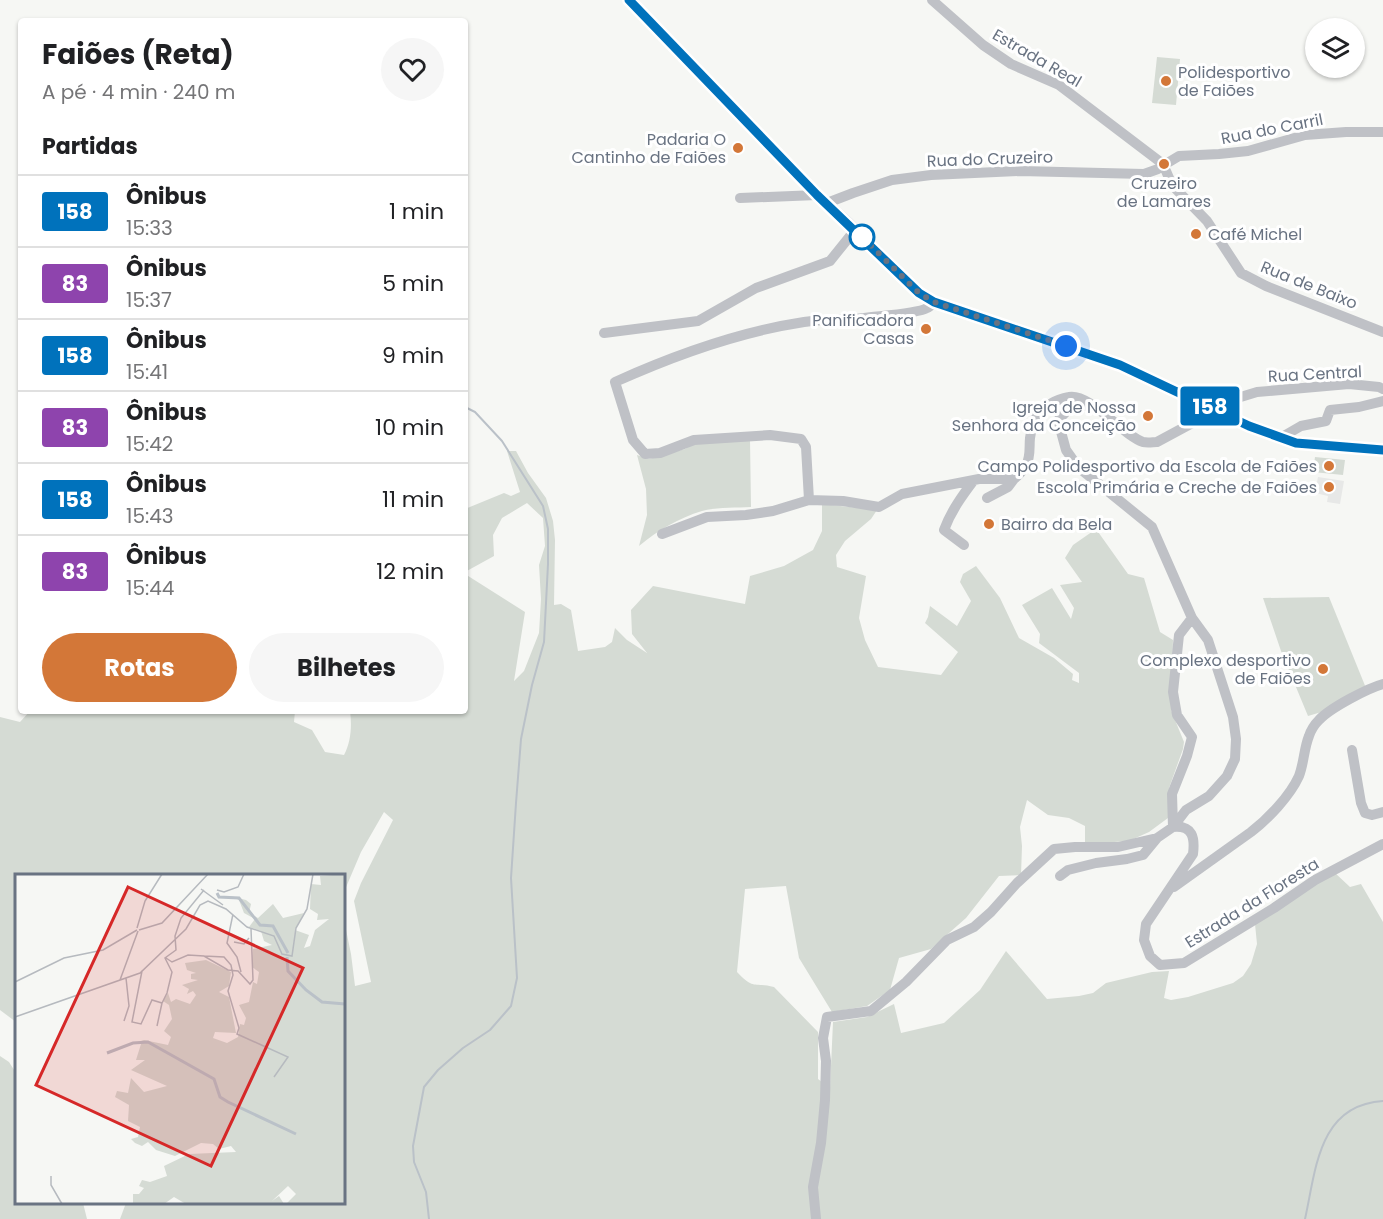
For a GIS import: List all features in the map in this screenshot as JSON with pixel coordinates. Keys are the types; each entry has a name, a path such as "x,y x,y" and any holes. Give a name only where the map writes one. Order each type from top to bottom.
{"main road":[{"path":"629,0 822,199 919,293 934,302 1120,365 1249,426 1296,443 1383,450"}],"street":[{"name":"Estrada Real","path":"932,0 983,45 1011,64 1059,85 1163,166"},
{"name":"Rua do Carril","path":"1163,166 1179,156 1248,151 1305,135 1383,132"},
{"name":"Rua do Cruzeiro","path":"822,199 853,193 892,180 931,175 1020,171 1144,174 1163,166"},
{"name":"Rua de Baixo","path":"1163,166 1172,184 1207,221 1241,273 1266,286 1383,332"},
{"path":"740,198 822,199"},
{"path":"604,333 698,321 756,288 830,261 855,230"},
{"path":"809,500 806,447 801,439 770,435 694,440 660,453 645,454 633,440 615,382 698,348 757,332 805,322 856,319 911,312 926,309 934,302"},
{"name":"Rua Central","path":"1093,405 1142,441 1150,443 1157,442 1209,414 1221,403 1257,392 1349,384 1383,389"},
{"path":"987,498 1008,487 1028,463 1034,420 1045,408 1057,400 1074,396 1093,405"},
{"path":"1282,437 1301,426 1326,421 1330,410 1359,407 1383,401"},
{"path":"1060,876 1068,870 1087,865 1143,855 1157,838 1173,827 1186,810 1209,796 1227,776 1235,759 1236,740 1233,717 1208,640 1192,618 1152,527 1078,467 1066,450 1059,419 1071,406 1093,405"},
{"path":"662,534 707,517 772,511 809,500 843,501 879,507 902,494 974,480 1014,479"},
{"path":"964,545 944,530 957,502 974,480"},
{"path":"1173,827 1172,794 1192,737 1177,715 1173,692 1179,635 1192,618"},
{"path":"1170,890 1263,823 1275,810 1299,776 1308,738 1326,713 1374,686 1383,684"},
{"path":"1352,750 1361,803 1365,813 1372,815 1383,812"},
{"name":"Estrada da Floresta","path":"1173,827 1181,826 1190,831 1194,840 1193,854 1146,924 1144,940 1150,956 1160,965 1184,963 1315,880 1383,844"},
{"path":"816,1219 813,1187 821,1143 825,1100 823,1038 827,1017 871,1011 906,982 947,940 974,927 991,912 1017,883 1054,849 1118,847 1157,838"}],"shaded area":[{"name":"Polidesportivo de Faiões","path":"1157,57 1180,59 1176,105 1152,103"},
{"path":"750,440 751,507 714,509 693,514 669,525 639,546 647,515 646,489 637,455 649,459 685,449 696,443"},
{"path":"507,451 516,451 546,498 553,521 555,540 554,605 561,604 571,610 578,651 605,647 612,642 615,628 627,640 647,653 632,634 631,610 653,586 745,604 750,576 784,566 813,550 822,531 822,504 877,510 871,519 845,541 836,555 837,567 866,576 859,618 865,640 878,667 941,675 958,652 925,623 930,606 957,626 971,601 960,582 963,574 976,566 1000,598 1019,638 1054,658 1073,674 1072,680 1079,683 1079,673 1039,643 1040,634 1022,605 1052,588 1071,619 1074,608 1060,585 1082,582 1065,558 1073,545 1096,529 1128,574 1144,578 1160,632 1173,640 1171,710 1184,742 1169,788 1168,818 1149,832 1129,841 1085,844 1085,826 1069,818 1048,815 1027,800 1020,827 1021,875 999,876 966,918 931,949 899,958 890,990 867,1006 832,1012 799,958 786,886 745,889 737,972 751,983 774,987 818,1032 818,1079 830,1088 833,1022 867,1017 894,1004 901,1033 944,1023 980,990 1006,951 1047,999 1093,993 1106,983 1152,972 1169,971 1164,998 1171,1000 1233,983 1243,976 1251,964 1257,944 1255,924 1334,872 1350,887 1361,884 1383,922 1383,1219 120,1219 126,1204 345,1204 345,925 355,986 371,982 354,901 393,820 384,812 361,852 345,890 345,874 15,874 15,1021 0,1010 0,717 20,722 27,714 295,714 294,722 312,730 325,752 344,755 350,734 350,714 468,714 468,576 525,612 514,681 524,671 539,633 541,599 539,565 545,546 543,518 527,503 502,518 493,535 494,556 468,570 468,508 504,493 511,496 520,492"},
{"name":"Campo Polidesportivo da Escola de Faiões","path":"1315,457 1345,460 1343,475 1313,472"},
{"name":"Escola Primária e Creche de Faiões","path":"1318,477 1344,481 1340,504 1327,502 1328,496 1315,493"},
{"name":"Complexo desportivo de Faiões","path":"1329,597 1368,693 1335,708 1308,716 1281,651 1263,598"},
{"path":"0,1056 9,1062 15,1071 15,1204 83,1204 87,1219 0,1219"}],"waterway":[{"path":"429,1219 426,1192 414,1162 413,1146 424,1087 438,1070 463,1048 490,1030 511,1006 517,978 511,878 516,803 521,739 544,642 548,564 548,529 543,506 502,441 475,412 468,408"},
{"path":"1305,1219 1317,1161 1333,1127 1345,1114 1361,1105 1383,1101"}],"bus line":[{"name":"158","path":"629,0 817,195 919,293 934,302 1120,365 1249,426 1296,443 1383,450"}],"place":[{"name":"Polidesportivo de Faiões","path":"1166,81"},
{"name":"Padaria O Cantinho de Faiões","path":"738,148"},
{"name":"Cruzeiro de Lamares","path":"1164,164"},
{"name":"Café Michel","path":"1196,234"},
{"name":"Panificadora Casas","path":"926,329"},
{"name":"Igreja de Nossa Senhora da Conceição","path":"1148,416"},
{"name":"Campo Polidesportivo da Escola de Faiões","path":"1329,466"},
{"name":"Escola Primária e Creche de Faiões","path":"1329,487"},
{"name":"Bairro da Bela","path":"989,524"},
{"name":"Complexo desportivo de Faiões","path":"1323,669"}],"route":[{"path":"862,237 855,230 919,293 934,302 1066,346"}]}
